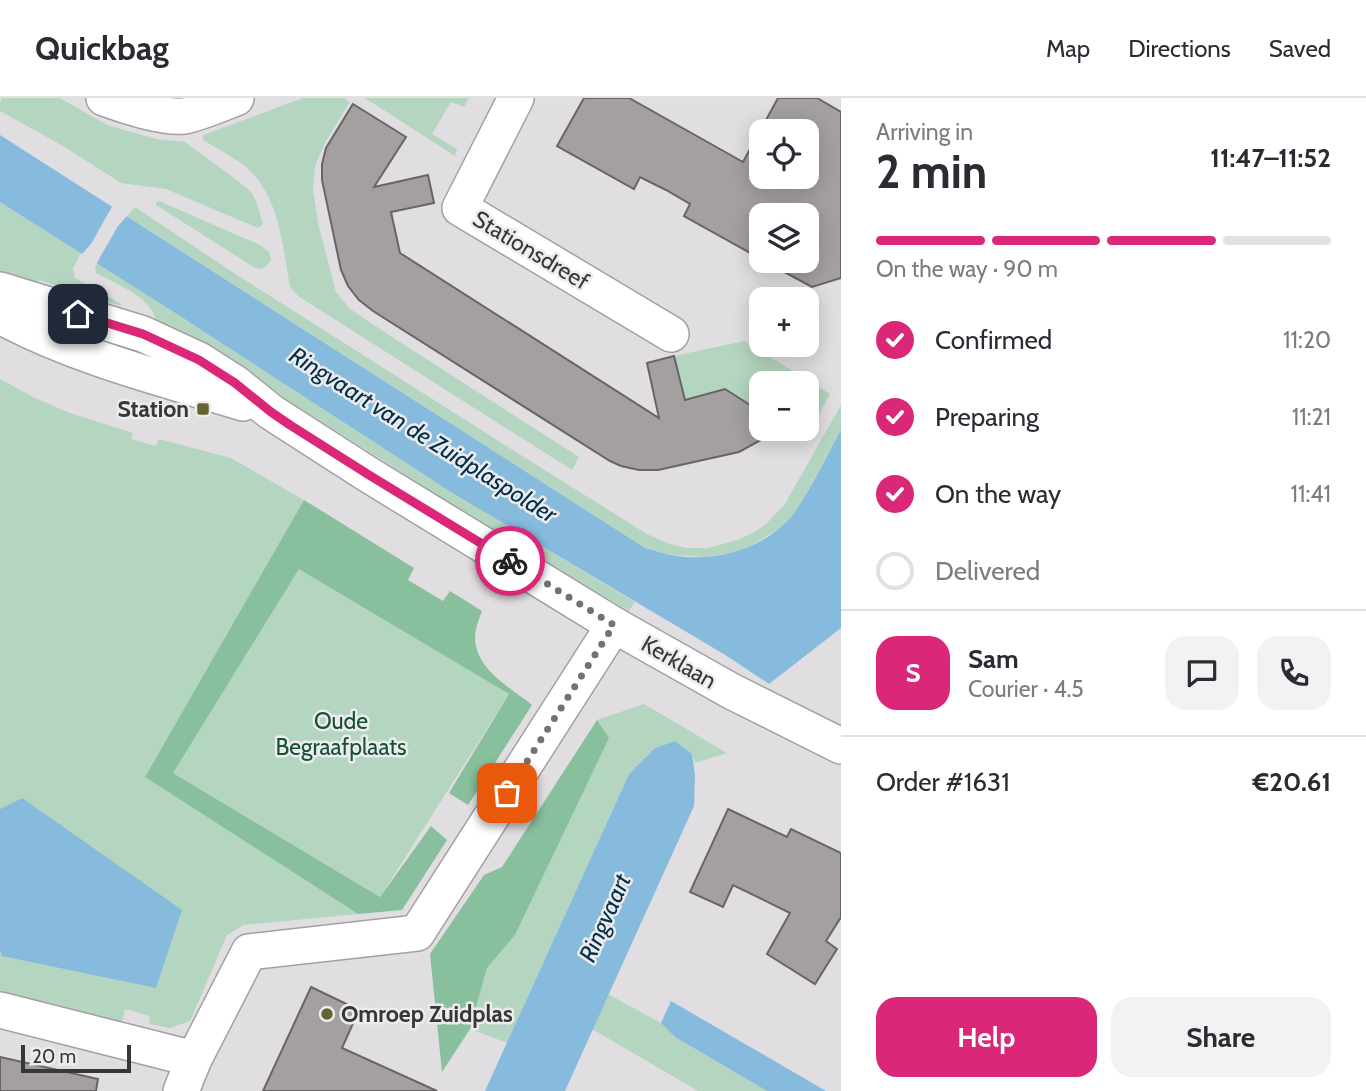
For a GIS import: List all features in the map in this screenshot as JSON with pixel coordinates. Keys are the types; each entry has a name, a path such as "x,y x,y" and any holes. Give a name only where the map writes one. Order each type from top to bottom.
{"street":[{"path":"104,98 156,113 184,116 236,98"},
{"name":"Stationsdreef","path":"516,98 460,208 671,334"},
{"name":"Kerklaan","path":"0,290 143,334 199,360 235,383 271,412 369,475 614,625 731,691 841,746"},
{"name":"Kerklaan","path":"0,316 37,335 110,363 271,412"},
{"path":"181,1091 194,1059 249,952 417,933 614,625"},
{"name":"Kerklaan","path":"731,691 819,758 841,771"},
{"path":"0,1010 194,1059"}],"green space":[{"path":"2,98 60,98 107,125 156,139 185,142 251,192 263,224 258,228 166,189 121,183 63,146 0,111"},
{"path":"303,98 344,98 350,102 326,141 315,166 313,189 318,223 336,292 350,309 579,457 572,470 298,296 290,287 277,220 264,189 241,163 203,140 203,135"},
{"path":"365,98 469,98 464,107 451,102 432,134 457,149 455,156"},
{"path":"159,201 260,245 269,252 271,259 263,268 252,266 156,205"},
{"path":"0,202 81,253 73,268 75,278 121,306 39,280 35,289 0,276"},
{"path":"135,207 535,464 647,534 669,544 687,548 708,548 753,533 785,504 841,405 841,430 799,507 782,527 749,547 705,557 672,555 645,548 127,216"},
{"path":"98,263 454,494 635,602 629,611 513,543 227,362 157,325 154,315 142,299 96,273 95,266"},
{"path":"744,341 749,344 749,357 770,357 793,371 749,371 749,404 725,389 685,400 674,356"},
{"path":"0,379 70,413 133,433 131,439 156,446 159,439 231,458 304,500 145,777 358,914 244,925 227,935 190,1021 170,1028 149,1024 150,1016 125,1009 122,1023 0,994 0,951 2,956 22,798 0,809"},
{"path":"819,387 830,394 819,414"},
{"path":"304,500 414,568 408,580 443,601 450,591 482,611 475,638 481,659 496,677 532,705 468,805 449,793 509,694 299,569 173,773 380,897 431,826 447,840 402,910 358,914 145,777"},
{"name":"Oude Begraafplaats","path":"299,568 509,694 380,897 173,773"},
{"path":"644,704 727,753 695,763 692,754 675,741 655,748 629,774 507,1043 470,1029 487,968 515,935 608,739 597,720"},
{"path":"597,720 609,738 515,935 487,968 470,1029 442,1072 430,954 484,875 502,867"},
{"path":"608,994 661,1023 675,1037 767,1091 698,1091 592,1029"}],"water":[{"name":"Ringvaart van de Zuidplaspolder","path":"0,135 645,548 671,555 707,557 725,554 759,542 788,520 799,506 841,430 841,628 769,684 727,656 454,494 0,202"},
{"name":"Ringvaart","path":"675,741 692,754 695,775 694,806 565,1091 485,1091 629,774 655,748"},
{"path":"22,798 182,910 156,988 2,956 0,809"},
{"path":"671,1001 826,1091 767,1091 675,1037 661,1023"}],"pier":[{"path":"113,205 128,215 118,226 95,266 80,256 91,244"}],"building":[{"path":"584,98 629,98 743,162 749,151 749,189 819,189 819,119 767,119 778,98 817,98 841,112 841,278 812,287 786,273 819,273 819,203 749,203 749,252 684,216 690,204 666,190 640,177 634,189 557,146"},
{"path":"353,104 406,137 374,187 428,175 434,203 391,212 400,253 659,418 647,363 674,356 685,400 725,389 749,404 749,441 759,441 739,452 658,470 621,466 373,311 359,300 348,286 341,270 322,180 326,148"},
{"path":"728,809 787,837 791,829 841,853 841,917 826,941 837,949 815,984 767,954 790,913 733,885 723,907 690,892"},
{"path":"311,987 359,1010 342,1048 437,1091 263,1091"},
{"path":"0,1057 98,1079 96,1091 0,1091"}],"way so far":[{"path":"507,793 614,625 510,561"}],"place":[{"name":"Station","path":"203,409"},
{"name":"Omroep Zuidplas","path":"327,1014"}],"route":[{"path":"78,314 143,334 199,360 235,383 290,425 510,561"}]}
